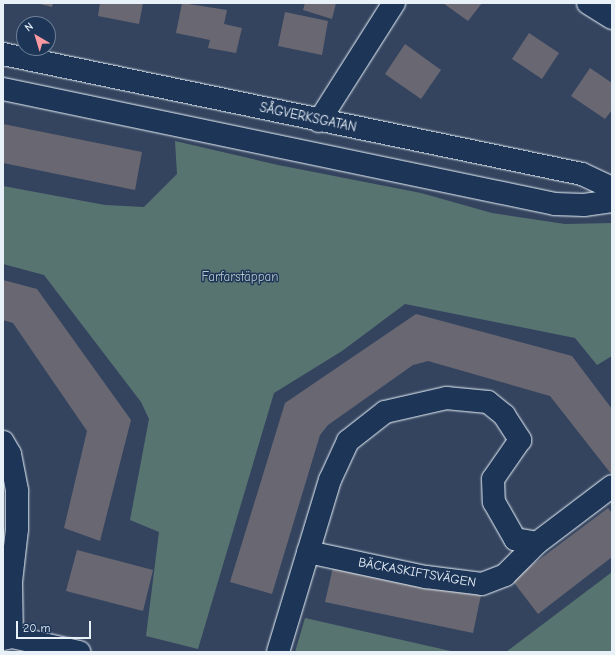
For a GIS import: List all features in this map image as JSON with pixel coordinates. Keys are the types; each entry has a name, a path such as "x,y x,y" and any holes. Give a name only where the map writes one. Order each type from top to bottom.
{"street":[{"path":"319,121 394,3"},
{"path":"588,3 612,18"},
{"name":"SÅGVERKSGATAN","path":"3,54 319,121 582,174 612,188"},
{"path":"3,89 555,204 584,205 612,201"},
{"path":"278,652 330,480 348,441 385,412 446,398 488,402 504,415 520,440 493,479 494,502 515,539 537,543"},
{"path":"3,442 10,454 17,491 17,529 7,638 80,652"},
{"name":"BÄCKASKIFTSVÄGEN","path":"308,552 426,577 482,584 505,575 537,543 612,486"}],"green space":[{"name":"Farfarstäppan","path":"175,141 278,165 421,193 492,213 565,224 612,223 612,356 597,365 575,338 405,304 342,351 274,393 198,649 146,636 159,532 130,520 149,419 141,402 44,275 3,264 3,186 105,205 144,207 177,174"},
{"path":"612,572 612,652 506,652"},
{"path":"305,618 455,652 295,652"}],"building":[{"path":"36,3 53,3 52,7"},
{"path":"100,3 143,3 139,24 98,16"},
{"path":"182,3 227,10 224,24 242,28 236,53 208,48 210,40 176,33"},
{"path":"305,3 336,3 332,19 303,10"},
{"path":"443,3 482,3 468,21"},
{"path":"285,12 328,21 322,55 278,46"},
{"path":"529,33 559,53 542,79 512,59"},
{"path":"405,44 441,70 421,99 385,74"},
{"path":"590,68 612,83 612,110 605,119 571,96"},
{"path":"3,124 142,152 135,190 3,163"},
{"path":"3,280 37,289 131,420 100,541 64,528 87,431 13,323 3,320"},
{"path":"416,314 572,356 612,409 612,475 550,396 428,361 413,365 328,425 320,435 272,594 230,582 285,403"},
{"path":"608,508 612,513 612,557 538,614 512,580"},
{"path":"77,550 153,570 143,611 66,591"},
{"path":"334,563 481,595 473,633 325,602"}]}
